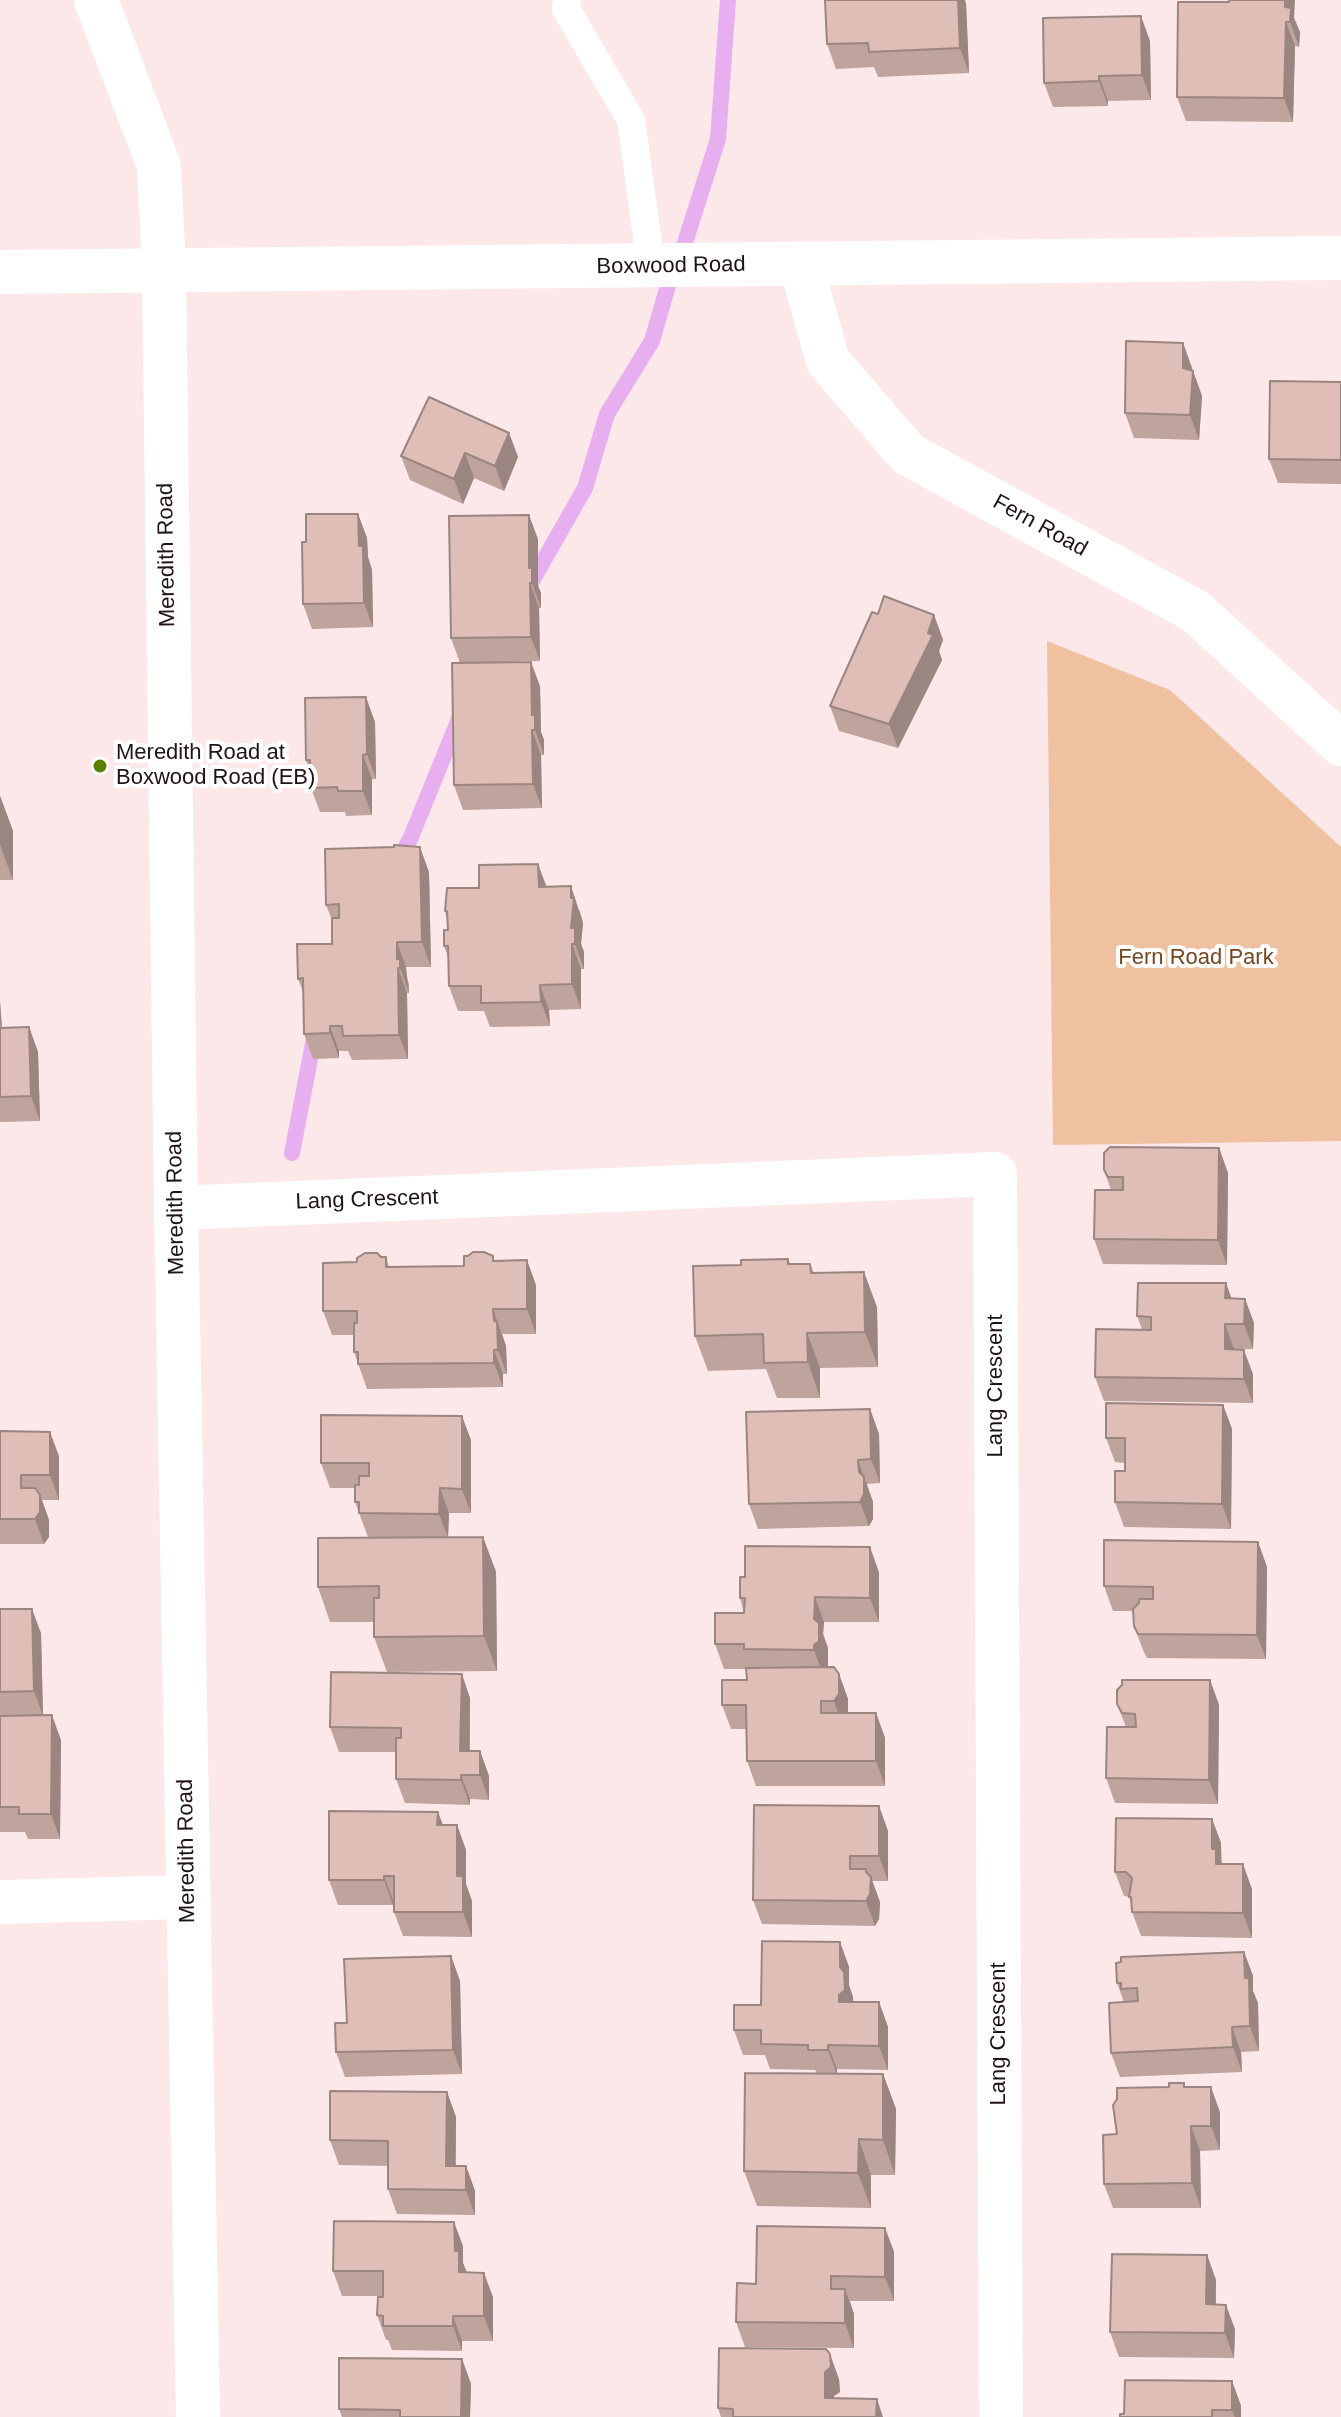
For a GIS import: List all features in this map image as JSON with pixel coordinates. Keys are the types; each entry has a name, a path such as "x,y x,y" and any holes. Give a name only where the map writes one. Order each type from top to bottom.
{"street":[{"name":"Meredith Road","path":"96,0 159,166 164,270 176,1208 198,2417"},
{"name":"Boxwood Road","path":"0,272 1341,258"},
{"name":"Fern Road","path":"801,265 828,361 908,454 1195,611 1341,744"},
{"name":"Lang Crescent","path":"176,1208 995,1174 1001,2417"},
{"path":"0,1902 188,1897"}],"lane":[{"path":"567,0 566,9 631,120 651,266"}],"green space":[{"name":"Fern Road Park","path":"1047,641 1170,690 1341,847 1341,1141 1053,1145"}],"building":[{"path":"825,0 958,0 960,48 869,52 868,43 827,44"},
{"path":"1285,0 1285,7 1291,8 1290,22 1286,22 1284,98 1177,97 1178,2"},
{"path":"1141,16 1142,75 1099,76 1099,81 1044,83 1043,18"},
{"path":"1126,341 1183,343 1183,368 1193,371 1190,415 1125,413"},
{"path":"1270,381 1341,382 1341,460 1269,459"},
{"path":"429,397 509,433 495,466 465,453 454,479 401,456"},
{"path":"306,514 358,514 359,546 363,546 364,603 303,604 302,542 306,542"},
{"path":"529,515 531,637 451,638 449,516"},
{"path":"884,596 934,615 928,633 933,635 889,724 830,706 872,612 878,614"},
{"path":"531,662 532,715 535,715 535,730 532,730 533,784 454,785 452,663"},
{"path":"366,697 367,754 363,755 363,791 338,791 337,787 311,788 310,760 306,760 305,698"},
{"path":"394,845 420,847 422,942 397,942 397,959 400,959 399,1035 343,1036 342,1026 330,1026 330,1033 304,1034 303,978 298,979 297,944 332,944 332,918 339,918 339,904 326,905 325,849"},
{"path":"538,864 539,887 571,886 571,898 574,898 571,928 575,928 572,984 540,985 541,1002 481,1003 481,986 449,986 448,946 444,946 444,930 448,930 445,911 447,888 479,888 479,865"},
{"path":"29,1027 31,1096 0,1097 0,1028"},
{"path":"1110,1147 1219,1148 1218,1240 1094,1239 1095,1190 1123,1190 1123,1177 1108,1177 1104,1170 1104,1153"},
{"path":"473,1252 493,1256 493,1261 527,1260 527,1309 493,1309 498,1350 494,1350 494,1363 358,1364 358,1352 354,1352 357,1311 323,1311 323,1263 357,1262 357,1258 365,1253 377,1253 386,1257 386,1267 464,1266 464,1256"},
{"path":"788,1259 788,1264 810,1264 811,1273 864,1272 865,1332 807,1333 808,1362 764,1363 763,1334 695,1336 693,1266 741,1265 741,1260"},
{"path":"1138,1283 1226,1283 1225,1298 1245,1299 1244,1324 1225,1324 1225,1349 1244,1350 1244,1379 1095,1377 1096,1329 1151,1330 1151,1317 1137,1316"},
{"path":"1106,1403 1223,1405 1222,1504 1115,1502 1115,1471 1125,1471 1125,1438 1106,1438"},
{"path":"870,1409 871,1459 858,1460 859,1472 864,1477 864,1494 860,1502 749,1504 746,1412"},
{"path":"321,1415 462,1416 462,1489 440,1488 439,1514 359,1513 359,1502 355,1502 355,1485 359,1485 359,1476 369,1476 369,1463 321,1463"},
{"path":"0,1431 50,1432 50,1475 21,1475 21,1488 35,1488 40,1495 40,1512 35,1519 0,1519"},
{"path":"483,1537 484,1636 374,1637 374,1598 379,1598 379,1586 318,1587 318,1538"},
{"path":"1104,1540 1258,1542 1257,1635 1138,1634 1133,1609 1139,1599 1153,1599 1153,1587 1104,1586"},
{"path":"745,1546 870,1547 870,1598 815,1597 814,1619 819,1623 819,1641 814,1645 814,1650 744,1649 744,1644 715,1644 715,1613 744,1613 745,1598 740,1598 740,1577 745,1577"},
{"path":"0,1609 32,1609 34,1691 0,1692"},
{"path":"834,1667 839,1674 839,1694 834,1701 821,1701 821,1713 876,1713 876,1761 747,1761 746,1705 722,1705 722,1680 747,1680 746,1668"},
{"path":"331,1672 462,1674 460,1751 480,1751 480,1775 461,1775 461,1780 396,1779 396,1738 401,1738 401,1728 330,1727"},
{"path":"1122,1680 1210,1680 1209,1780 1106,1778 1107,1727 1136,1727 1135,1714 1122,1713 1117,1704 1117,1690"},
{"path":"52,1715 51,1814 19,1814 19,1807 0,1807 0,1716"},
{"path":"754,1805 879,1806 879,1856 850,1856 850,1869 866,1869 871,1877 870,1894 866,1901 753,1900"},
{"path":"329,1811 438,1812 437,1825 457,1825 457,1876 463,1876 463,1912 394,1912 394,1876 384,1876 384,1880 329,1880"},
{"path":"1116,1818 1212,1819 1212,1849 1216,1849 1216,1864 1243,1864 1243,1913 1132,1912 1129,1897 1132,1878 1126,1872 1115,1872"},
{"path":"762,1941 840,1942 840,1967 844,1972 845,1990 839,1995 839,2002 879,2002 879,2046 828,2045 828,2050 808,2050 808,2045 761,2044 761,2030 734,2030 734,2005 761,2005"},
{"path":"1244,1952 1245,1978 1249,1978 1250,2026 1232,2027 1233,2047 1111,2053 1109,2003 1138,2001 1137,1988 1121,1989 1121,1983 1117,1983 1116,1963 1121,1962 1121,1957"},
{"path":"451,1956 453,2050 336,2052 335,2023 347,2023 344,1959"},
{"path":"745,2073 883,2074 883,2140 859,2139 858,2173 744,2171"},
{"path":"1169,2083 1184,2083 1184,2087 1211,2087 1211,2126 1191,2126 1192,2183 1104,2184 1103,2135 1117,2134 1113,2105 1117,2099 1117,2088 1169,2087"},
{"path":"330,2091 447,2092 446,2166 466,2166 466,2190 388,2189 388,2141 330,2140"},
{"path":"334,2221 454,2222 459,2272 484,2273 484,2316 453,2316 453,2326 383,2326 383,2316 377,2315 378,2297 383,2297 383,2271 333,2271"},
{"path":"757,2226 885,2228 885,2277 831,2276 831,2289 845,2289 845,2323 736,2322 737,2283 756,2284"},
{"path":"1112,2254 1207,2255 1206,2304 1226,2305 1225,2333 1110,2332"},
{"path":"719,2348 826,2349 830,2354 831,2367 825,2372 825,2398 877,2399 876,2417 733,2417 733,2409 718,2408"},
{"path":"339,2358 462,2359 461,2417 400,2417 400,2410 339,2409"},
{"path":"1125,2380 1232,2381 1232,2410 1212,2410 1212,2417 1120,2417 1124,2414"}],"waterway":[{"path":"528,588 585,488 607,414 652,341 673,268 682,261 682,252 718,139 728,0"},
{"path":"396,865 411,837 461,714"},
{"path":"292,1153 315,1033"}],"place":[{"name":"Meredith Road at Boxwood Road (EB)","path":"100,766"}]}
